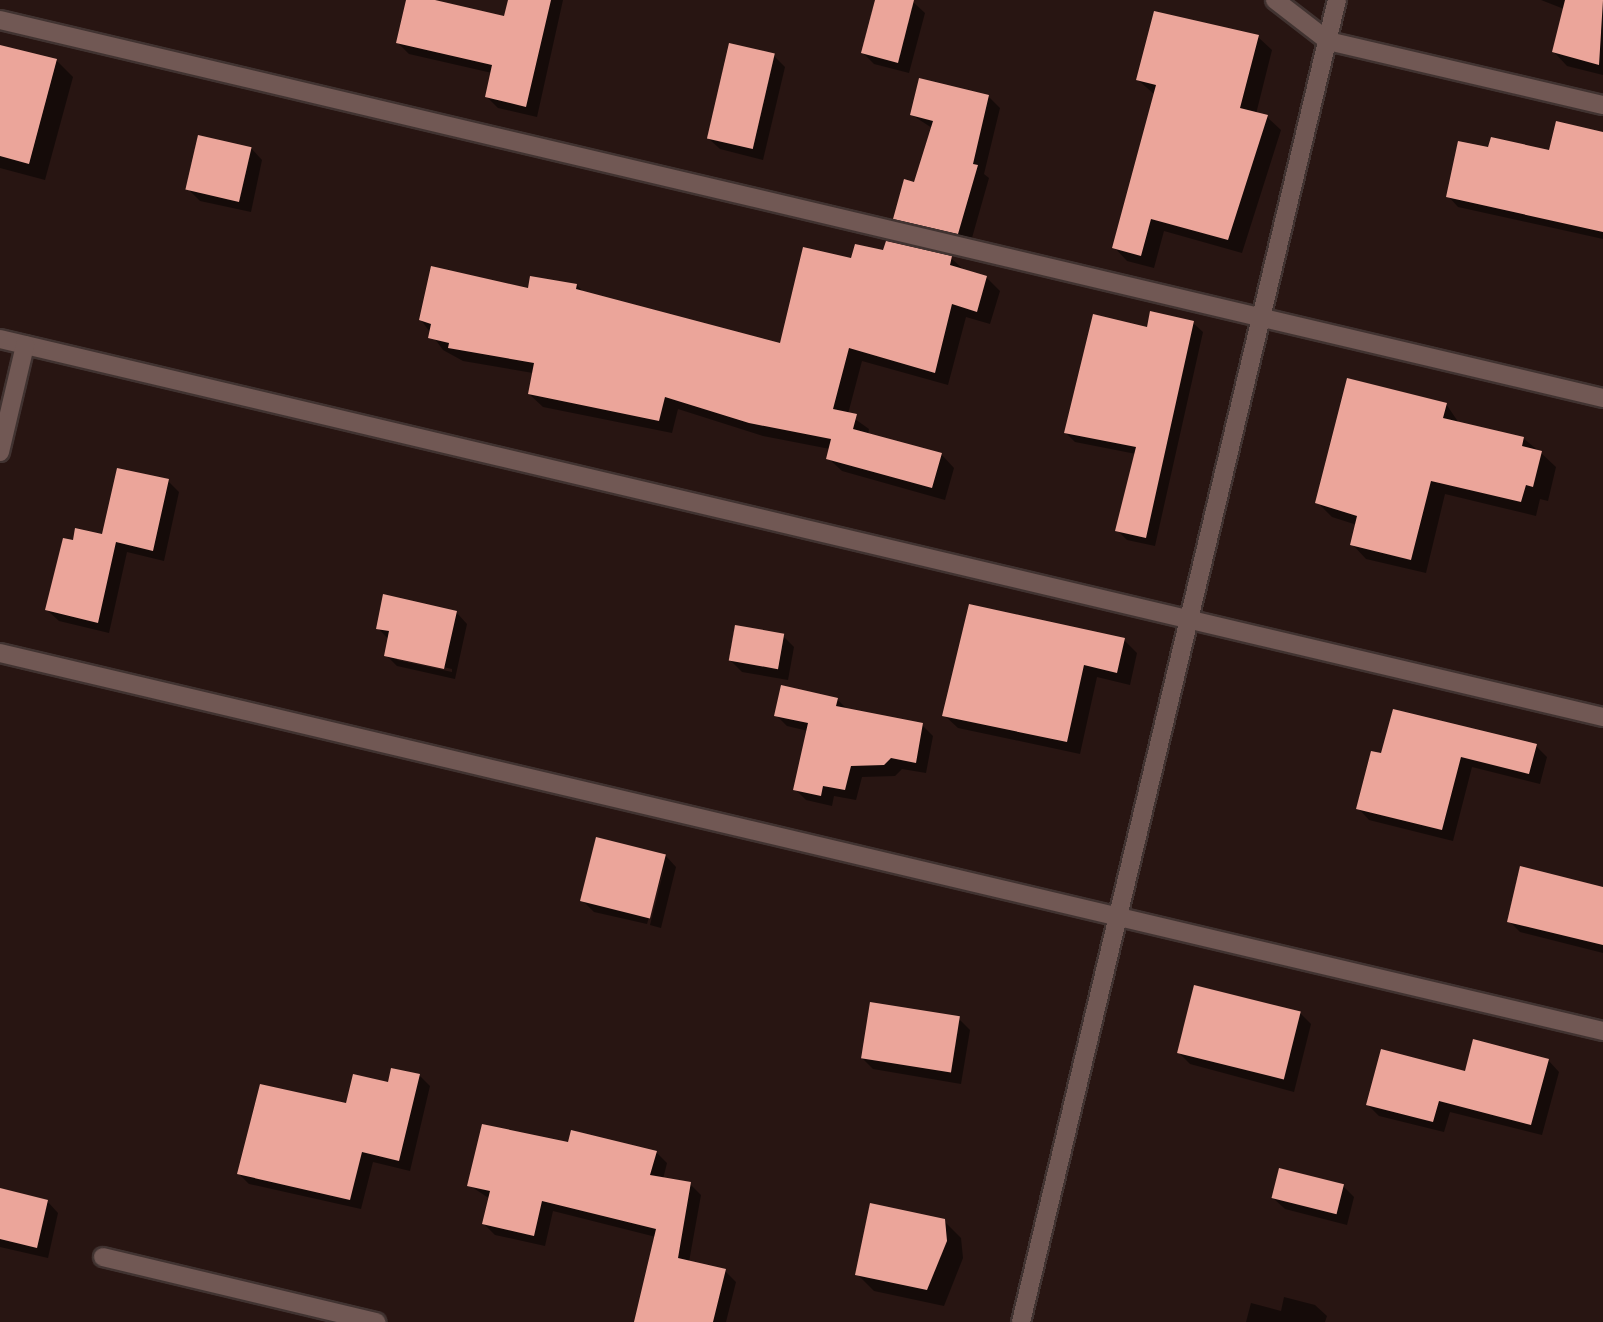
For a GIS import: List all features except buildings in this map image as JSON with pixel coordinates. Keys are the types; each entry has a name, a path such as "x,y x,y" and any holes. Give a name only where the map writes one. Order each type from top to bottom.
{"street":[{"path":"1275,0 1328,41 1603,105"},
{"path":"1021,1322 1337,0"},
{"path":"0,20 1603,398"},
{"path":"0,339 1603,717"},
{"path":"0,452 25,345"},
{"path":"0,653 1603,1031"},
{"path":"103,1257 376,1322"}]}
